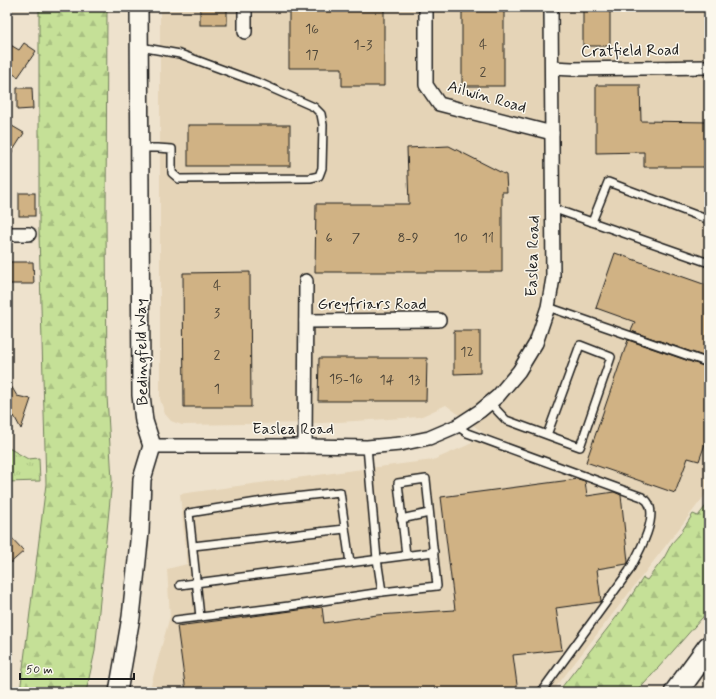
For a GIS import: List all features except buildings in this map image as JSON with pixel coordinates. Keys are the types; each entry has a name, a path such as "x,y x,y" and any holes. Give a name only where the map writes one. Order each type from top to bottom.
{"highway":[{"path":"676,692 709,648"}],"street":[{"name":"Bedingfeld Way","path":"139,7 141,395 144,421 152,446"},
{"path":"245,7 246,32"},
{"name":"Ailwin Road","path":"426,7 426,85 439,104 552,133"},
{"name":"Easlea Road","path":"152,446 367,447 400,444 430,438 457,426 480,411 498,396 519,371 536,343 548,308 553,278 551,7"},
{"name":"Cratfield Road","path":"552,68 709,67"},
{"path":"7,234 29,234"},
{"name":"Greyfriars Road","path":"305,446 306,281"},
{"name":"Greyfriars Road","path":"306,321 439,320"},
{"path":"118,692 131,617 140,532 142,479 152,446"}],"lane":[{"path":"139,47 180,54 262,84 314,107 321,114 323,126 322,168 319,176 310,178 179,179 172,173 172,149 140,148"},
{"path":"592,222 608,182 709,220"},
{"path":"552,208 709,264"},
{"path":"548,308 709,363"},
{"path":"490,403 506,420 547,435 580,447 612,357 580,345 547,435"},
{"path":"457,426 467,433 642,497 648,502 651,511 651,520 646,536 629,571 540,692"},
{"path":"367,447 377,559 382,592"},
{"path":"176,620 437,586 426,479 398,483 406,555"},
{"path":"200,617 189,512 276,499 340,492 350,562"},
{"path":"401,518 430,514"},
{"path":"193,546 345,529"},
{"path":"180,585 434,552"}],"shaded area":[{"path":"160,7 709,7 709,490 552,692 149,692 170,616 167,569 187,564 180,494 433,460 468,445 485,434 446,405 420,417 322,423 182,425 171,421 165,414 160,399"}],"green space":[{"path":"39,7 107,7 107,396 112,480 95,651 86,692 20,692 46,484 39,234"},
{"path":"7,447 28,459 39,458 40,481 7,482"},
{"path":"709,502 709,610 637,692 558,692 621,611 643,578 647,580 664,558 672,543 680,534 693,514 698,516"}]}
